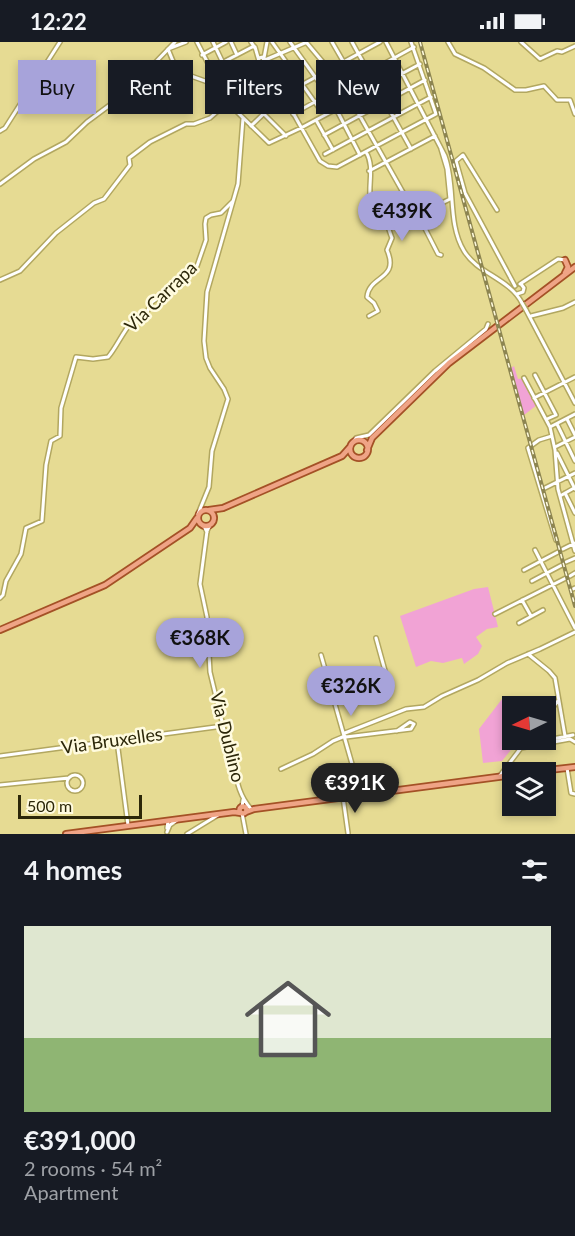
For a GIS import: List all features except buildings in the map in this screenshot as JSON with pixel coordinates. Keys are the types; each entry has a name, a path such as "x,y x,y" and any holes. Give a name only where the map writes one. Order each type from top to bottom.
{"main road":[{"path":"0,630 105,585 190,528 201,510 222,508 342,456 362,457 372,438 436,373 575,265 565,260"},
{"path":"559,279 568,267 565,260"},
{"path":"559,279 575,274"},
{"path":"342,456 354,441 372,438"},
{"path":"362,441 366,444 367,450"},
{"path":"350,447 354,456"},
{"path":"190,528 210,525 222,508"},
{"path":"209,510 214,518"},
{"path":"198,516 203,526"},
{"path":"556,769 575,767"},
{"path":"66,834 160,822 168,828 180,819 209,818 220,814 352,796 358,789 368,794 502,777"}],"street":[{"path":"0,131 5,128 26,98 60,42"},
{"path":"0,184 34,159 66,142 87,122 126,93 175,42"},
{"path":"168,49 186,42"},
{"path":"197,42 205,60"},
{"path":"213,42 221,60"},
{"path":"202,55 226,42"},
{"path":"231,42 237,56"},
{"path":"251,42 262,60"},
{"path":"262,60 267,42"},
{"path":"272,42 285,60"},
{"path":"290,42 315,78 304,84"},
{"path":"262,60 306,42 321,60"},
{"path":"332,42 343,60"},
{"path":"352,42 362,60"},
{"path":"348,60 380,42"},
{"path":"386,42 441,148 450,173 455,228 459,242 479,267 509,286 524,287"},
{"path":"293,114 317,156 324,164 337,167 436,114 411,42"},
{"path":"448,42 455,54 484,68 515,90 544,86 557,100 570,100 575,114"},
{"path":"521,42 540,59 575,46"},
{"path":"229,60 255,47"},
{"path":"390,60 414,47"},
{"path":"168,49 179,73 205,81"},
{"path":"402,74 420,64"},
{"path":"401,93 425,80"},
{"path":"304,88 316,104"},
{"path":"325,154 430,97"},
{"path":"304,108 314,102"},
{"path":"0,280 20,271 56,233 88,207 105,199 130,165 129,158 135,153 150,142 186,124 205,120 213,114"},
{"path":"239,114 269,143 327,114"},
{"path":"251,126 263,114 286,136"},
{"path":"340,114 360,155"},
{"path":"324,135 364,114"},
{"path":"392,114 411,149"},
{"path":"360,116 406,198 415,209 438,254 441,255"},
{"path":"198,516 210,481 214,445 228,399 210,368 204,341 207,292 233,201 240,162 243,118"},
{"path":"316,120 333,150"},
{"path":"369,171 435,136"},
{"path":"441,148 447,169 450,199 444,202"},
{"path":"366,152 372,179 370,198 376,209 383,215 392,238 387,250 391,260 389,272 367,293 378,310 369,316"},
{"path":"497,210 463,155 456,161 463,188 516,287 522,303 533,317 534,325 575,403"},
{"name":"Via Carrapa","path":"0,598 21,554 26,528 42,521 46,465 51,441 60,434 61,408 74,360 78,356 93,359 108,357 137,315 147,312 152,302 197,266 206,240 206,218 221,213 233,201"},
{"path":"516,287 533,273 558,259 565,260"},
{"path":"522,303 525,281"},
{"path":"516,287 522,293"},
{"path":"533,317 575,302"},
{"path":"354,441 356,438 369,435 486,329 488,324"},
{"path":"534,375 556,415 546,420"},
{"path":"534,398 575,377"},
{"path":"524,378 550,427 555,448 560,496 575,551"},
{"path":"550,427 575,414"},
{"path":"555,448 575,436 567,419"},
{"path":"556,424 575,459 557,467"},
{"path":"552,436 528,448 556,540"},
{"path":"555,448 575,488 560,496"},
{"path":"545,488 575,473"},
{"path":"565,493 573,503 575,514 566,519"},
{"path":"204,500 209,510"},
{"path":"563,508 573,503"},
{"name":"Via Dublino","path":"210,525 200,585 207,616 210,672 233,760 235,777 243,798 244,811"},
{"name":"Via Dublino","path":"203,526 207,534"},
{"path":"569,530 575,528"},
{"path":"524,570 574,544"},
{"path":"281,769 345,736 406,709 424,707 437,698 478,680 510,661 574,630 535,550"},
{"path":"532,581 575,558"},
{"path":"495,614 575,573"},
{"path":"522,600 531,616"},
{"path":"519,623 543,610"},
{"path":"334,696 387,678 376,638"},
{"path":"528,654 553,675 566,736"},
{"path":"321,655 358,789"},
{"path":"556,704 559,700"},
{"path":"345,736 397,731 411,729 414,724 406,723 397,731"},
{"name":"Via Bruxelles","path":"0,756 223,726"},
{"path":"564,728 575,742"},
{"path":"556,738 573,737"},
{"path":"556,740 573,737"},
{"path":"117,741 128,825"},
{"path":"499,777 519,750"},
{"path":"567,768 571,793 575,794"},
{"path":"0,785 69,778 74,775 79,776 82,780 81,787 75,790 70,788 67,782 69,778"},
{"path":"343,797 349,833"},
{"name":"Via Dublino","path":"243,798 244,811"},
{"path":"244,811 246,834"},
{"path":"187,834 209,818"}],"shaded area":[{"path":"514,366 518,379 523,378 537,405 524,415 511,368"},
{"path":"488,587 498,627 487,629 476,637 482,646 478,654 464,664 462,658 443,663 431,661 416,667 400,616 474,589"},
{"path":"502,699 502,750 511,750 502,761 483,763 479,729"}],"railway":[{"path":"420,42 575,606"}]}
